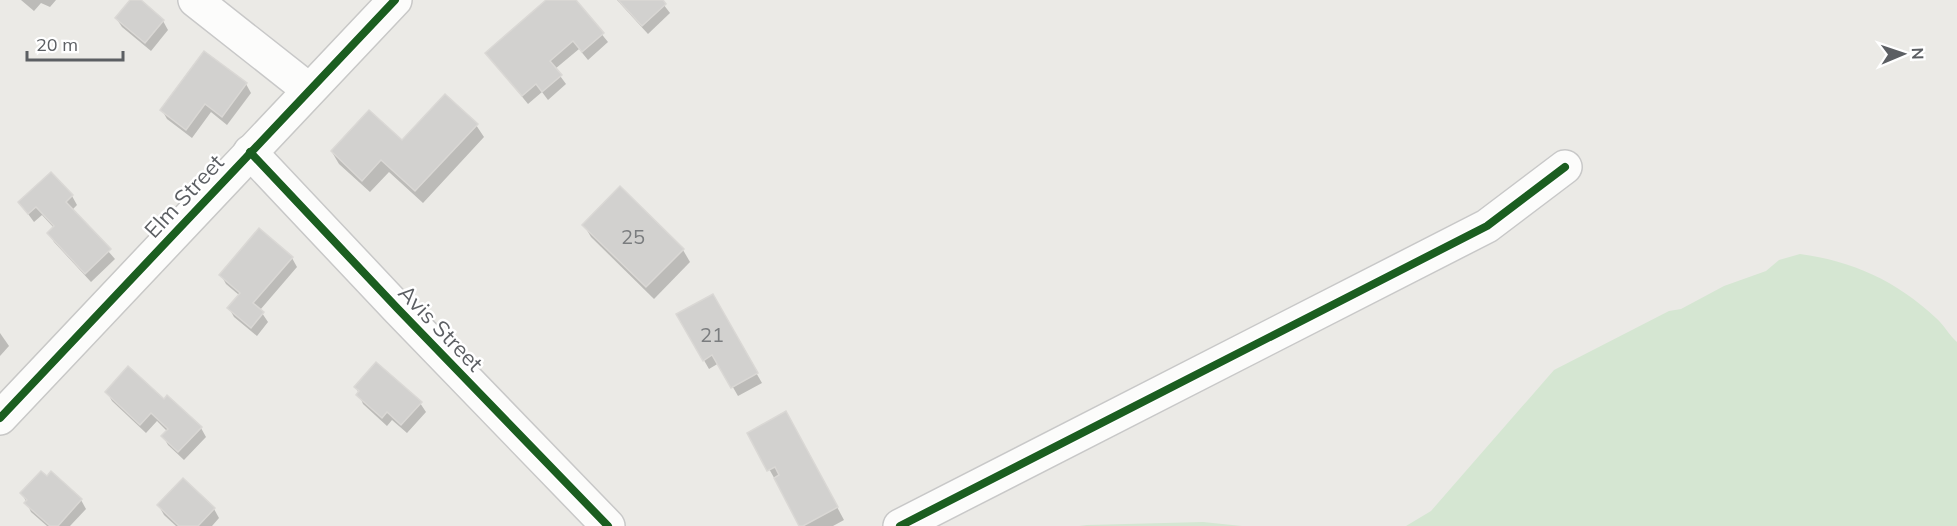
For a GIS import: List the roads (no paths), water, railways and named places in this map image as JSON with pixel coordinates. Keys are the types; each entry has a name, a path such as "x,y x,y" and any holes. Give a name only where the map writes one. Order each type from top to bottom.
{"street":[{"path":"195,0 309,90"},
{"name":"Elm Street","path":"0,418 395,0"},
{"name":"Avis Street","path":"250,152 447,361 608,526"},
{"path":"900,526 1487,226 1565,167"}]}
